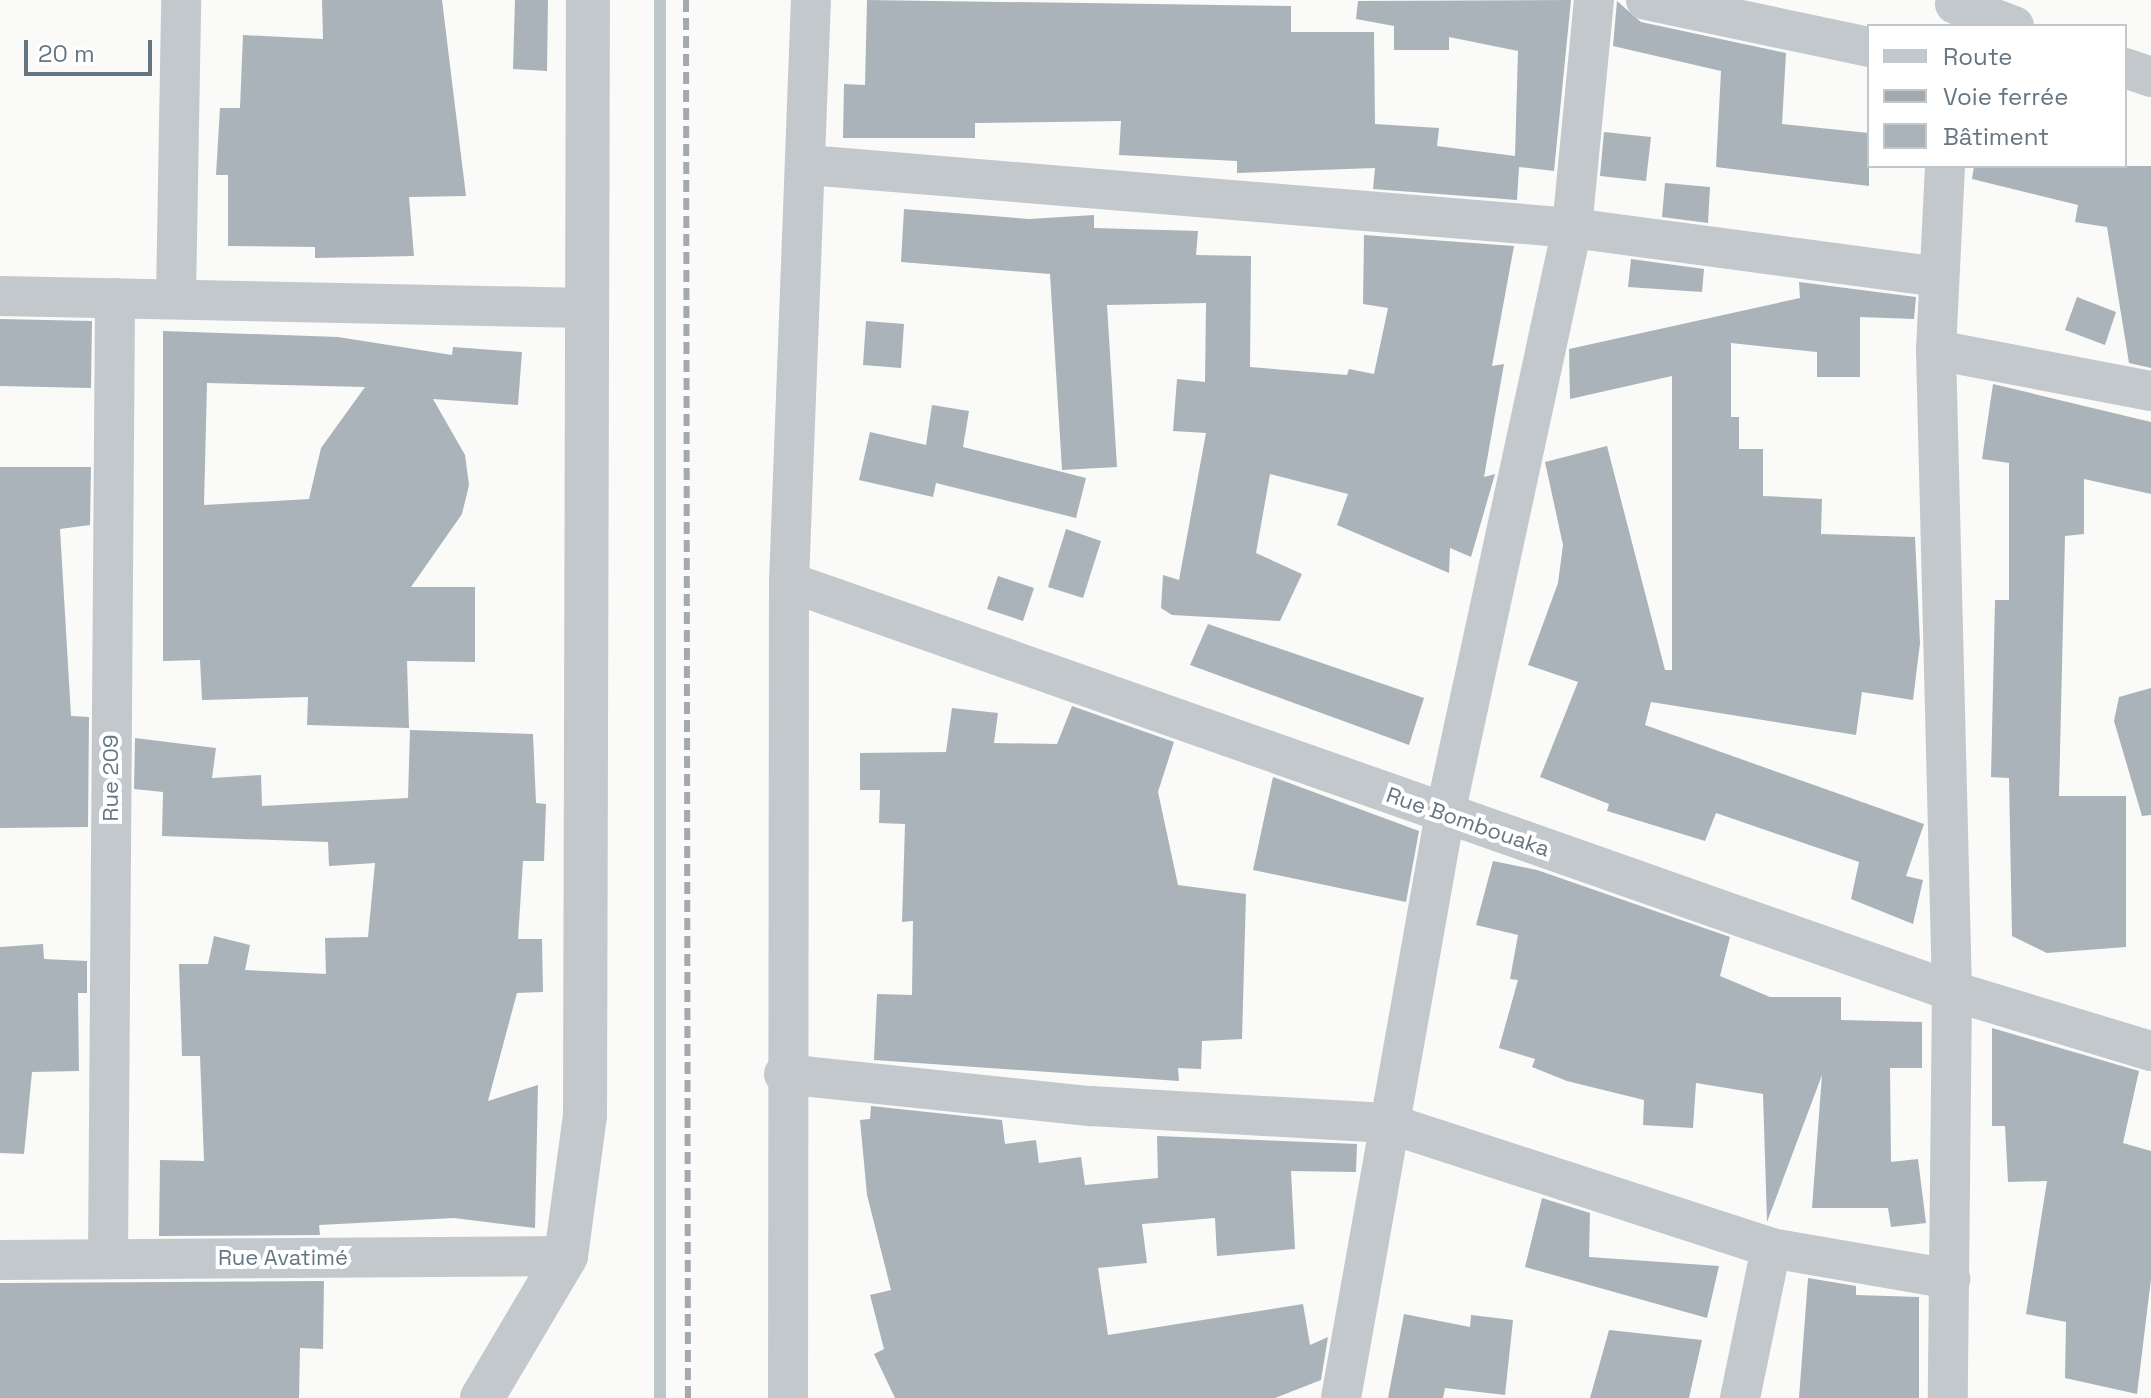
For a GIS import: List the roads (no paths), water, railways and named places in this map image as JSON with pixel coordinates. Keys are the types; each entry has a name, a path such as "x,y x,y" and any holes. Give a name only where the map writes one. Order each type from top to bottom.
{"street":[{"path":"176,298 181,0"},
{"path":"482,1398 566,1256 585,1103 588,0"},
{"path":"789,1396 784,1074 789,582 808,165 811,0"},
{"path":"1341,1398 1387,1123 1445,814 1572,228 1594,0"},
{"path":"1646,0 1867,47"},
{"path":"1955,10 2007,24"},
{"path":"2127,69 2151,77"},
{"path":"808,165 1572,228 1938,277"},
{"path":"1945,168 1936,350 1952,991 1948,1398"},
{"path":"0,296 587,308"},
{"name":"Rue 209","path":"108,1259 115,298"},
{"path":"1936,350 2151,391"},
{"name":"Rue Bombouaka","path":"789,582 1952,991 2151,1051"},
{"path":"784,1074 1091,1106 1387,1123 1771,1248 1950,1279"},
{"path":"1740,1398 1771,1248"},
{"name":"Rue Avatimé","path":"0,1260 566,1256"}],"waterway":[{"path":"660,0 660,1398"}],"railway":[{"path":"686,0 688,1398"}]}
